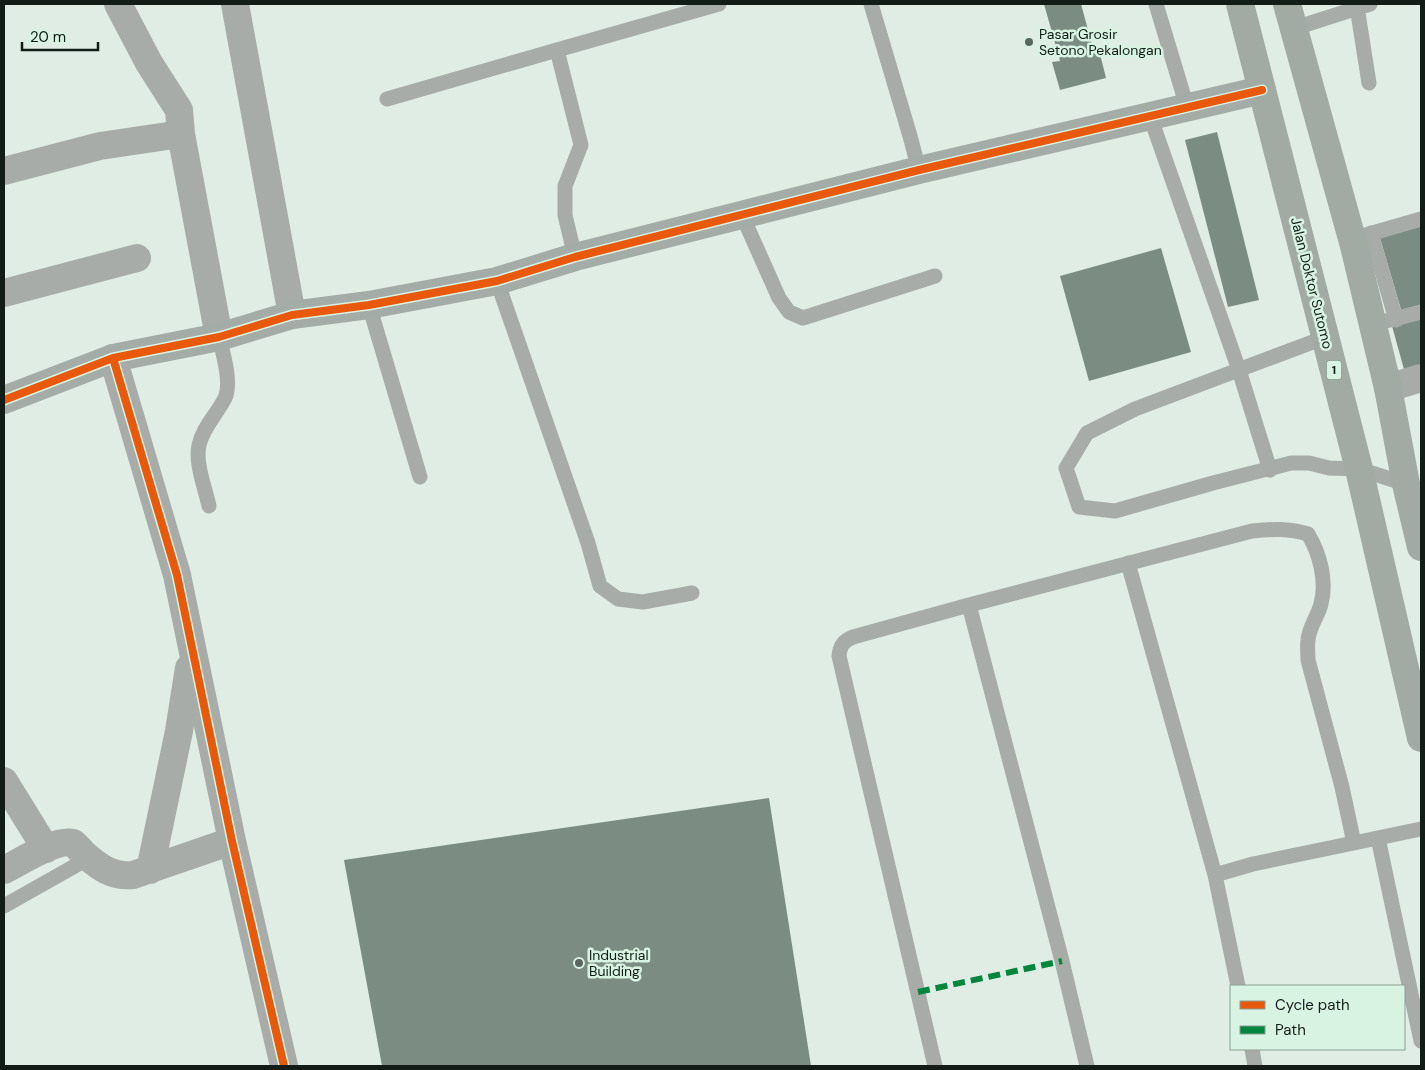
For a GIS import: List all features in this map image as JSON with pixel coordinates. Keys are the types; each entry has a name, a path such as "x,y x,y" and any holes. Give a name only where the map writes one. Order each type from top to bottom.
{"highway":[{"name":"Jalan Doktor Sutomo","path":"1240,4 1360,469 1421,738"},
{"path":"1290,16 1325,149 1361,236 1384,321 1388,388 1406,484 1421,547"}],"street":[{"path":"118,4 149,63 179,110 181,134 219,337"},
{"path":"235,4 292,315"},
{"path":"4,400 113,358 219,337 292,315 369,305 497,281 575,257 918,170 1262,90"},
{"path":"4,171 100,146 181,134"},
{"path":"4,293 137,258"},
{"path":"113,358 177,575 232,841 284,1066"},
{"path":"1388,388 1421,378"},
{"path":"150,870 177,740 192,651"},
{"path":"4,781 46,849"},
{"path":"4,870 46,849 60,844 73,844 110,873 122,876 133,875 232,841"}],"lane":[{"path":"387,99 719,4"},
{"path":"871,4 910,136 918,170"},
{"path":"1156,4 1187,107"},
{"path":"1290,16 1324,20 1364,6 1369,84"},
{"path":"557,50 581,145 565,186 565,214 575,257"},
{"path":"1150,116 1240,370 1270,470"},
{"path":"742,215 779,298 789,312 803,318 935,276"},
{"path":"1361,236 1421,219"},
{"path":"497,281 588,543 600,586 618,599 643,602 692,593"},
{"path":"369,305 420,477"},
{"path":"1384,321 1421,312"},
{"path":"209,506 199,463 199,446 206,427 226,396 227,370 219,337"},
{"path":"1326,337 1135,409 1087,433 1066,468 1079,507 1115,512 1213,483 1270,470 1291,463 1309,463 1329,468 1360,469 1406,484"},
{"path":"934,1066 839,656 840,647 846,640 970,604 1252,531 1276,528 1294,529 1308,534 1316,547 1322,572 1324,592 1321,607 1308,640 1308,660 1342,787 1354,843"},
{"path":"1128,563 1215,875 1238,985"},
{"path":"970,604 1062,961 1087,1066"},
{"path":"1215,875 1253,864 1421,829"},
{"path":"1378,838 1414,970 1421,1041"},
{"path":"4,906 89,858"},
{"path":"1252,1050 1255,1066"}],"building":[{"path":"1044,4 1081,4 1094,52 1099,50 1106,78 1060,90 1052,62 1060,61"},
{"path":"1217,132 1259,300 1228,307 1185,140"},
{"path":"1421,226 1421,308 1402,313 1380,238"},
{"path":"1161,248 1191,352 1089,381 1060,276"},
{"path":"1421,319 1421,369 1405,373 1392,326"},
{"name":"Industrial Building","path":"769,798 811,1066 382,1066 344,860"}],"marked path":[{"path":"918,992 1062,961"}],"cycle path":[{"path":"4,400 113,358 219,337 292,315 369,305 497,281 575,257 919,170 1262,90"},
{"path":"113,358 177,575 232,841 284,1066"}],"place":[{"name":"Pasar Grosir Setono Pekalongan","path":"1029,42"},
{"name":"Industrial Building","path":"579,963"}]}
